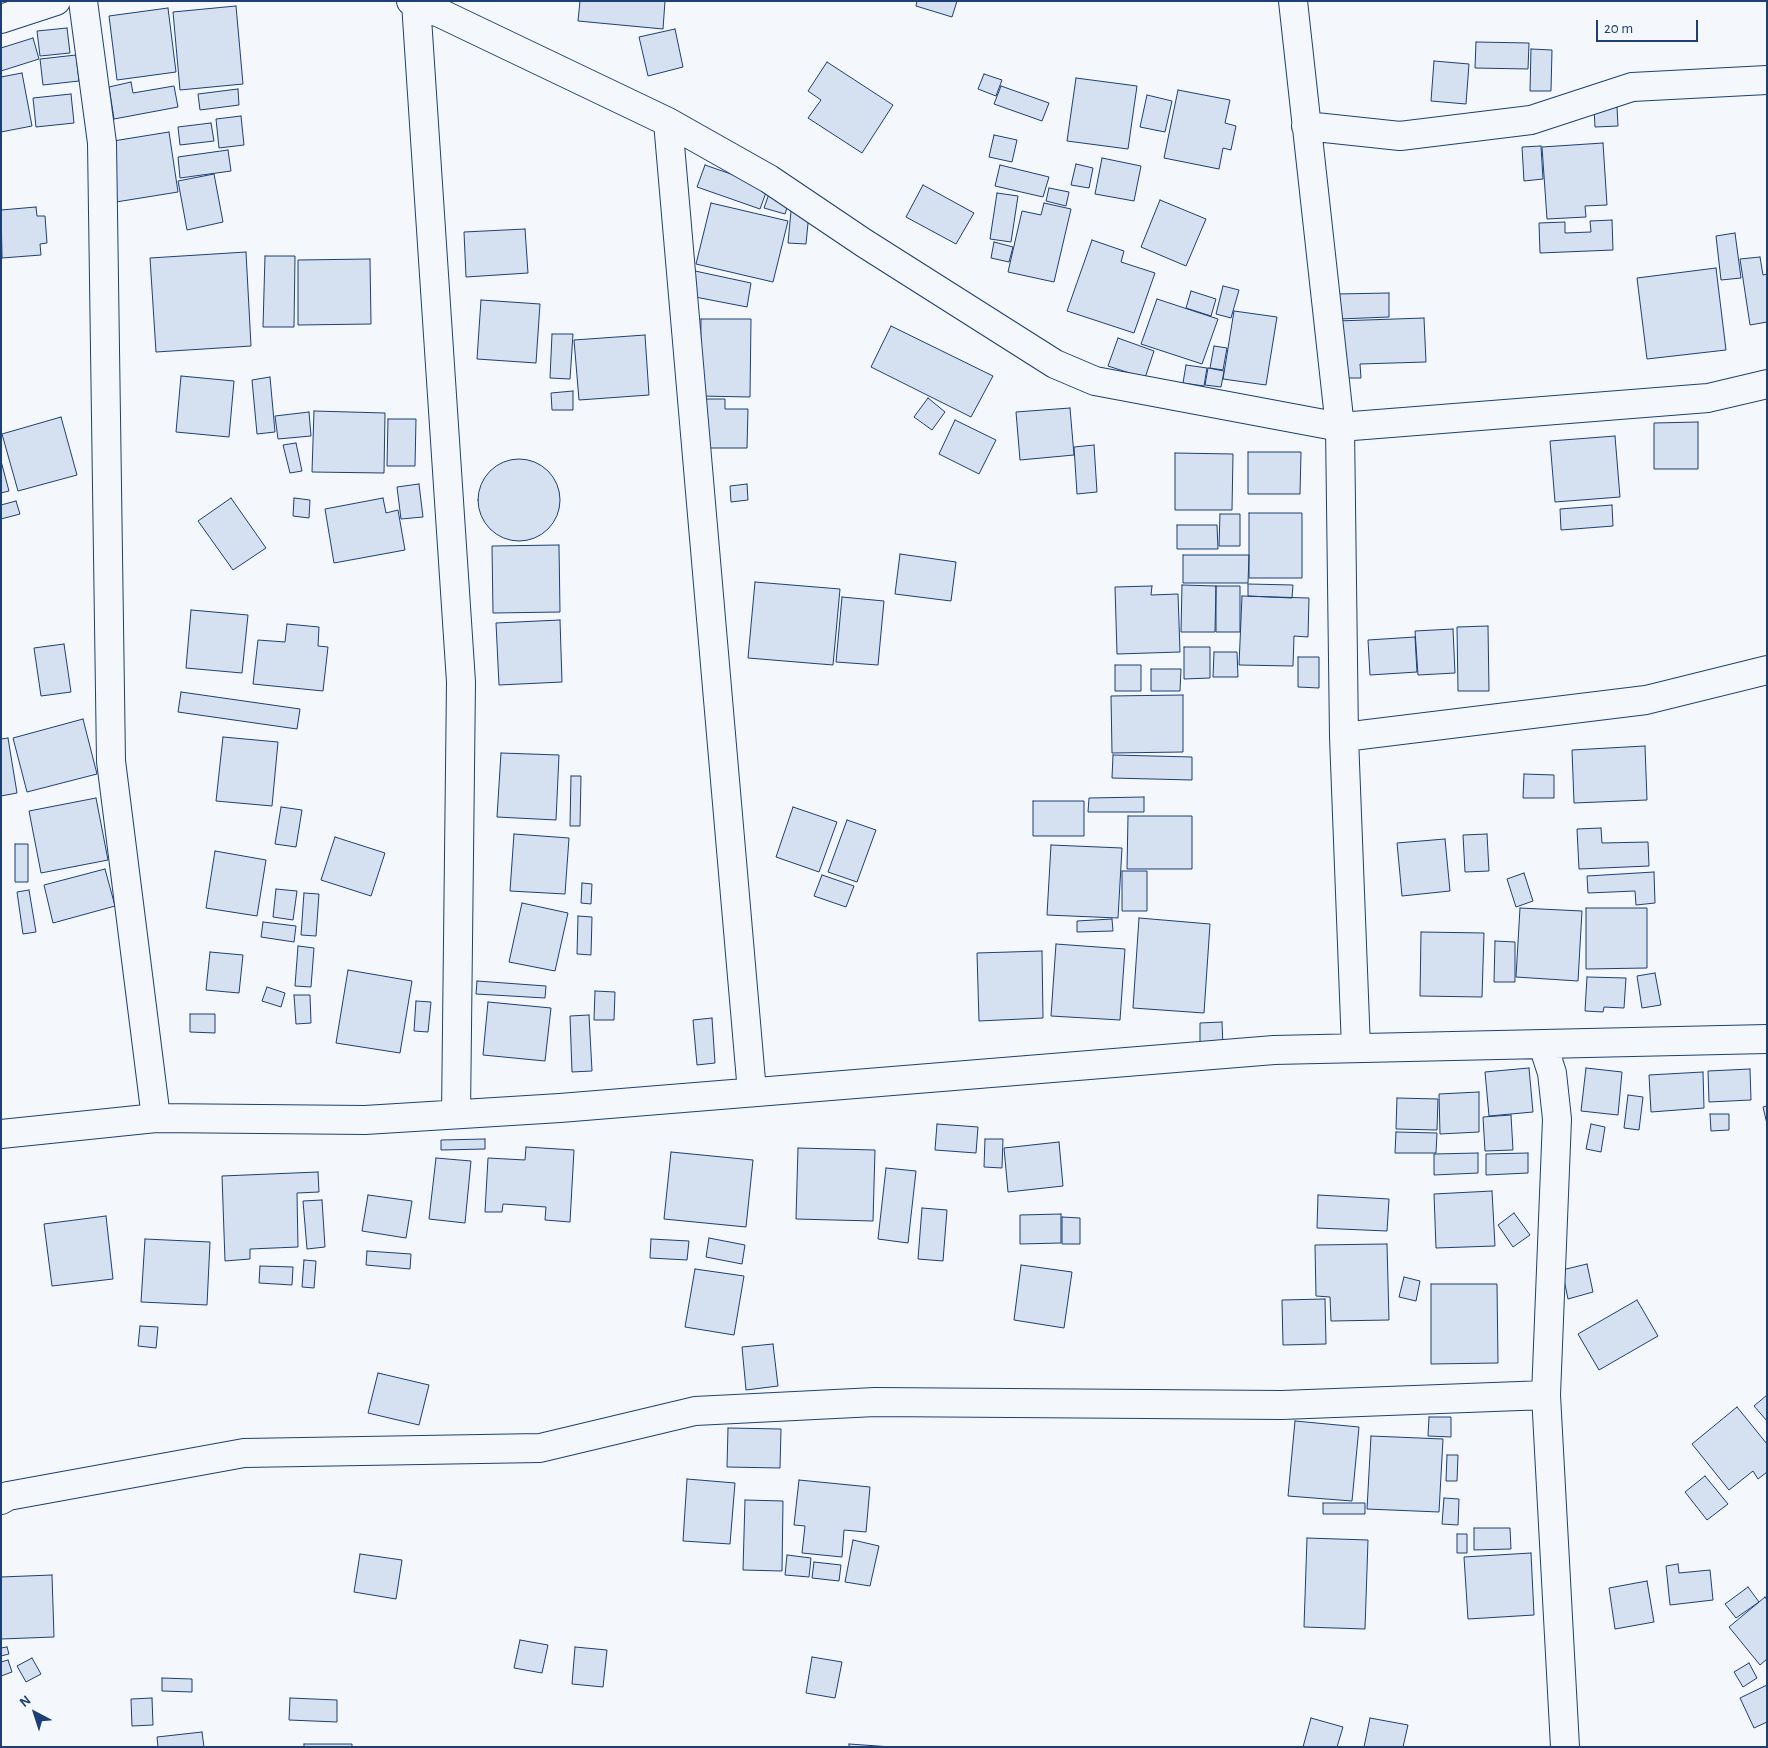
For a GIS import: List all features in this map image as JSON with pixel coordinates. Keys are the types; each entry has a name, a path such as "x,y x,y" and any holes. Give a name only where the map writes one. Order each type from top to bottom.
{"street":[{"path":"1,19 56,1"},
{"path":"83,1 102,143 111,761 156,1118"},
{"path":"1293,1 1340,427 1344,737 1356,1048"},
{"path":"456,1114 461,682 413,2 668,122 769,179 864,243 1055,364 1095,381 1340,427 1708,398 1767,384"},
{"path":"1306,126 1400,136 1532,120 1632,87 1767,80"},
{"path":"668,122 752,1092"},
{"path":"1344,737 1646,700 1767,670"},
{"path":"1,1134 156,1118 365,1120 456,1114 1274,1050 1543,1045 1767,1038"},
{"path":"1543,1045 1552,1073 1557,1119 1546,1395 1565,1747"},
{"path":"1,1500 8,1496 244,1453 540,1448 695,1411 875,1402 1282,1405 1546,1395"}],"building":[{"path":"580,1 665,1 663,29 578,21"},
{"path":"917,1 957,1 952,17 916,6"},
{"path":"236,6 243,84 180,90 173,12"},
{"path":"168,8 176,72 117,80 109,16"},
{"path":"67,28 70,53 40,56 37,31"},
{"path":"675,29 683,67 648,76 639,37"},
{"path":"33,38 39,59 1,71 1,48"},
{"path":"1476,42 1529,43 1528,69 1475,68"},
{"path":"1531,49 1552,50 1551,91 1530,91"},
{"path":"76,55 79,81 43,85 40,59"},
{"path":"1434,61 1469,64 1466,104 1431,101"},
{"path":"827,62 893,105 862,153 808,118 821,100 808,91"},
{"path":"22,73 32,126 1,132 1,77"},
{"path":"984,74 1002,80 996,96 978,89"},
{"path":"1076,78 1137,86 1128,149 1067,141"},
{"path":"131,82 133,93 174,86 178,107 114,119 109,87"},
{"path":"1001,86 1049,103 1042,121 994,104"},
{"path":"238,89 239,105 200,110 198,94"},
{"path":"1178,90 1230,100 1225,123 1236,126 1231,150 1223,148 1219,169 1164,158"},
{"path":"71,94 74,123 36,127 33,98"},
{"path":"1147,95 1172,101 1165,132 1140,127"},
{"path":"1617,107 1618,126 1595,127 1594,108"},
{"path":"241,116 244,145 219,148 216,119"},
{"path":"211,123 214,141 180,145 178,127"},
{"path":"169,132 178,192 116,202 107,142"},
{"path":"994,135 1017,140 1012,162 989,157"},
{"path":"1603,143 1607,205 1585,206 1586,217 1547,219 1542,147"},
{"path":"1541,146 1543,179 1524,181 1522,147"},
{"path":"228,150 231,171 180,178 178,157"},
{"path":"1102,158 1141,166 1134,201 1095,194"},
{"path":"1076,164 1093,168 1089,188 1071,185"},
{"path":"705,165 768,187 760,209 697,187"},
{"path":"1000,165 1049,177 1043,197 995,186"},
{"path":"214,174 223,222 187,230 178,181"},
{"path":"923,185 974,213 956,244 906,217"},
{"path":"1049,188 1069,192 1066,206 1046,201"},
{"path":"770,191 790,198 785,214 764,208"},
{"path":"997,193 1018,196 1011,242 990,239"},
{"path":"1160,200 1206,219 1186,266 1141,247"},
{"path":"711,203 788,221 773,282 696,264"},
{"path":"1044,203 1071,209 1054,282 1008,272 1022,211 1041,215"},
{"path":"36,207 37,216 45,216 47,243 40,244 41,255 2,258 1,210"},
{"path":"791,211 809,213 806,244 788,243"},
{"path":"1612,220 1613,250 1540,253 1539,223 1565,222 1565,233 1591,232 1590,221"},
{"path":"525,229 528,273 466,277 464,232"},
{"path":"1735,233 1741,278 1721,280 1716,236"},
{"path":"1092,240 1124,251 1121,262 1155,273 1134,333 1067,311"},
{"path":"994,242 1013,247 1009,262 991,258"},
{"path":"246,252 251,346 156,352 150,258"},
{"path":"265,256 295,256 294,327 263,327"},
{"path":"1760,257 1763,275 1767,274 1767,322 1750,325 1740,259"},
{"path":"370,259 371,324 298,325 298,260"},
{"path":"1716,268 1726,350 1647,359 1637,278"},
{"path":"695,271 751,283 747,307 690,296"},
{"path":"1223,286 1239,290 1231,318 1216,314"},
{"path":"1191,291 1216,299 1211,316 1186,308"},
{"path":"1389,293 1389,317 1339,319 1337,294"},
{"path":"1157,299 1218,319 1202,364 1141,344"},
{"path":"481,300 540,304 536,363 477,359"},
{"path":"1234,311 1277,317 1266,385 1223,379"},
{"path":"1424,318 1426,362 1360,364 1361,378 1338,378 1337,321"},
{"path":"701,319 751,319 750,397 700,396"},
{"path":"891,326 993,376 971,417 871,367"},
{"path":"552,334 573,334 570,379 550,378"},
{"path":"645,335 649,395 579,400 574,340"},
{"path":"1118,338 1154,351 1145,378 1108,366"},
{"path":"1214,346 1227,348 1223,370 1210,368"},
{"path":"1186,365 1207,368 1204,386 1183,383"},
{"path":"1208,368 1224,371 1221,387 1205,385"},
{"path":"181,376 234,381 229,437 176,432"},
{"path":"270,377 275,432 257,434 252,380"},
{"path":"573,391 573,410 552,410 551,393"},
{"path":"928,398 945,412 932,430 914,417"},
{"path":"705,399 725,399 725,409 748,409 747,448 704,448"},
{"path":"1070,408 1074,455 1020,460 1016,412"},
{"path":"314,411 385,413 384,473 312,472"},
{"path":"309,412 311,436 278,439 275,416"},
{"path":"61,417 77,475 18,491 2,434"},
{"path":"388,419 416,419 415,466 387,466"},
{"path":"955,420 996,440 979,474 939,454"},
{"path":"1698,422 1698,469 1654,469 1654,423"},
{"path":"1615,436 1620,497 1555,502 1550,441"},
{"path":"296,443 302,471 290,473 283,445"},
{"path":"1094,445 1097,492 1077,494 1074,447"},
{"path":"1248,452 1301,452 1300,494 1248,494"},
{"path":"1175,453 1233,454 1232,510 1175,510"},
{"path":"519,459 535,462 548,471 557,484 560,500 557,516 548,529 535,538 519,541 503,538 490,529 481,516 478,500 481,484 490,471 503,462"},
{"path":"1,461 9,491 1,493"},
{"path":"419,484 423,517 401,519 397,487"},
{"path":"747,484 748,500 731,502 730,486"},
{"path":"231,498 266,548 233,570 198,521"},
{"path":"294,498 310,500 309,518 293,516"},
{"path":"383,498 386,513 398,510 405,550 334,563 325,509"},
{"path":"16,501 20,514 1,519 1,505"},
{"path":"1612,505 1613,526 1561,530 1560,509"},
{"path":"1249,513 1302,513 1302,578 1249,578"},
{"path":"1220,514 1240,514 1240,546 1219,546"},
{"path":"1177,525 1217,525 1218,549 1177,549"},
{"path":"559,545 560,612 493,613 492,546"},
{"path":"900,554 956,562 951,601 895,594"},
{"path":"1183,555 1249,555 1248,583 1183,583"},
{"path":"755,582 840,589 833,665 748,658"},
{"path":"1248,584 1293,585 1292,598 1248,596"},
{"path":"1182,585 1216,586 1215,632 1181,632"},
{"path":"1152,586 1151,595 1178,594 1180,652 1117,654 1115,587"},
{"path":"1216,586 1240,586 1240,632 1216,632"},
{"path":"1242,596 1309,598 1308,637 1294,636 1293,666 1239,665"},
{"path":"842,597 884,601 878,665 836,662"},
{"path":"191,610 248,615 242,673 186,668"},
{"path":"560,620 562,682 499,685 496,623"},
{"path":"287,624 319,627 318,646 328,647 323,691 253,684 258,640 285,642"},
{"path":"1488,626 1489,691 1458,691 1457,627"},
{"path":"1453,629 1455,673 1418,675 1415,631"},
{"path":"1415,637 1417,672 1370,675 1368,640"},
{"path":"64,644 71,692 41,696 34,648"},
{"path":"1184,647 1210,647 1210,678 1184,679"},
{"path":"1214,652 1237,652 1238,677 1213,677"},
{"path":"1298,657 1319,657 1319,688 1298,687"},
{"path":"1115,665 1141,665 1141,691 1115,691"},
{"path":"1151,669 1181,669 1180,691 1151,691"},
{"path":"181,692 300,709 297,729 178,712"},
{"path":"1183,695 1183,752 1112,753 1111,696"},
{"path":"83,719 97,774 27,792 13,738"},
{"path":"223,737 278,742 272,806 216,801"},
{"path":"8,738 17,793 1,796 1,739"},
{"path":"1645,746 1647,800 1574,803 1572,750"},
{"path":"501,753 559,755 556,820 497,817"},
{"path":"1113,755 1192,757 1192,780 1112,778"},
{"path":"1524,774 1554,775 1554,798 1523,798"},
{"path":"571,776 581,776 580,826 570,826"},
{"path":"1144,797 1144,812 1088,812 1089,798"},
{"path":"96,798 108,860 41,873 29,811"},
{"path":"1033,801 1084,801 1084,836 1033,836"},
{"path":"281,807 302,810 296,847 275,844"},
{"path":"793,807 837,822 819,872 776,857"},
{"path":"1128,816 1192,816 1192,869 1127,869"},
{"path":"847,820 876,830 857,882 828,872"},
{"path":"1601,828 1602,843 1648,842 1649,866 1579,869 1577,829"},
{"path":"514,834 569,838 565,894 510,891"},
{"path":"1487,834 1489,871 1465,872 1463,835"},
{"path":"335,837 385,853 371,896 321,880"},
{"path":"1445,839 1450,891 1402,896 1397,843"},
{"path":"15,844 28,844 28,882 15,882"},
{"path":"1051,845 1122,848 1118,918 1047,915"},
{"path":"215,851 266,860 257,916 206,908"},
{"path":"105,869 115,906 53,923 44,885"},
{"path":"1122,871 1147,871 1147,911 1122,911"},
{"path":"1654,872 1655,903 1636,905 1635,891 1588,893 1587,876"},
{"path":"1524,873 1533,901 1516,907 1507,879"},
{"path":"822,875 854,886 846,907 814,896"},
{"path":"582,883 592,884 591,904 581,903"},
{"path":"276,889 297,891 293,920 273,917"},
{"path":"29,890 36,932 23,934 17,892"},
{"path":"304,893 319,894 316,936 301,935"},
{"path":"522,903 568,913 555,971 509,962"},
{"path":"1520,908 1582,911 1578,981 1516,977"},
{"path":"1586,908 1647,908 1647,968 1586,969"},
{"path":"578,916 592,917 591,955 577,954"},
{"path":"1139,918 1210,924 1204,1013 1133,1008"},
{"path":"1112,919 1113,931 1077,932 1077,921"},
{"path":"263,922 296,926 294,942 261,937"},
{"path":"1421,932 1484,933 1482,997 1420,996"},
{"path":"1495,941 1515,942 1515,982 1494,982"},
{"path":"1056,944 1125,949 1120,1020 1051,1016"},
{"path":"298,946 314,948 311,987 295,986"},
{"path":"1042,951 1043,1018 979,1021 977,953"},
{"path":"210,952 243,955 239,993 206,990"},
{"path":"348,970 412,981 400,1053 336,1043"},
{"path":"1655,973 1661,1005 1642,1008 1637,976"},
{"path":"1587,977 1626,978 1624,1008 1604,1007 1603,1012 1585,1011"},
{"path":"477,981 546,986 545,998 476,994"},
{"path":"267,987 285,993 281,1007 262,1001"},
{"path":"595,991 615,992 614,1020 594,1020"},
{"path":"294,995 310,995 311,1023 296,1024"},
{"path":"416,1001 431,1002 428,1032 414,1031"},
{"path":"488,1002 551,1008 545,1061 483,1055"},
{"path":"190,1014 215,1014 215,1033 190,1032"},
{"path":"589,1015 592,1071 572,1072 570,1016"},
{"path":"712,1018 715,1063 697,1065 693,1020"},
{"path":"1222,1022 1223,1046 1200,1047 1200,1023"},
{"path":"1529,1068 1533,1112 1489,1116 1485,1072"},
{"path":"1586,1068 1622,1072 1618,1115 1581,1111"},
{"path":"1750,1069 1751,1100 1709,1102 1708,1071"},
{"path":"1703,1072 1704,1108 1651,1112 1649,1075"},
{"path":"1479,1092 1479,1132 1440,1134 1439,1094"},
{"path":"1628,1095 1643,1097 1639,1130 1624,1128"},
{"path":"1397,1098 1438,1099 1437,1130 1396,1129"},
{"path":"1767,1106 1767,1124 1763,1107"},
{"path":"1710,1114 1729,1114 1729,1130 1711,1131"},
{"path":"1511,1115 1513,1150 1485,1151 1483,1117"},
{"path":"937,1124 978,1127 976,1153 935,1150"},
{"path":"1591,1124 1605,1127 1601,1152 1586,1149"},
{"path":"1396,1132 1437,1133 1436,1153 1395,1153"},
{"path":"485,1139 485,1149 441,1150 441,1140"},
{"path":"985,1139 1003,1139 1002,1168 984,1167"},
{"path":"1059,1142 1063,1186 1008,1192 1004,1148"},
{"path":"526,1147 574,1150 570,1222 545,1220 546,1207 503,1204 502,1212 485,1212 488,1158 525,1160"},
{"path":"798,1148 875,1150 873,1221 796,1219"},
{"path":"671,1152 753,1160 746,1227 664,1219"},
{"path":"1478,1153 1478,1173 1434,1175 1434,1154"},
{"path":"1528,1153 1528,1173 1486,1175 1486,1154"},
{"path":"436,1158 471,1161 465,1223 429,1219"},
{"path":"886,1168 916,1171 908,1243 878,1239"},
{"path":"318,1172 319,1192 297,1193 298,1247 250,1249 250,1259 225,1261 222,1176"},
{"path":"1492,1191 1495,1246 1436,1248 1434,1194"},
{"path":"368,1195 412,1201 406,1238 362,1231"},
{"path":"1318,1195 1389,1199 1387,1231 1317,1228"},
{"path":"322,1200 325,1247 307,1249 303,1201"},
{"path":"922,1208 947,1210 943,1261 918,1259"},
{"path":"1514,1213 1530,1235 1513,1247 1498,1225"},
{"path":"1061,1214 1061,1243 1020,1244 1020,1215"},
{"path":"106,1216 113,1279 52,1286 44,1224"},
{"path":"1062,1217 1080,1218 1080,1244 1062,1244"},
{"path":"709,1238 745,1245 742,1264 706,1257"},
{"path":"145,1239 210,1242 207,1305 141,1302"},
{"path":"651,1239 689,1241 687,1260 650,1258"},
{"path":"1387,1244 1389,1320 1331,1321 1330,1297 1316,1296 1315,1245"},
{"path":"367,1251 411,1254 410,1269 366,1265"},
{"path":"304,1260 316,1261 314,1288 302,1287"},
{"path":"1587,1264 1593,1292 1568,1299 1562,1270"},
{"path":"1021,1265 1072,1272 1064,1328 1014,1320"},
{"path":"260,1266 293,1267 292,1285 259,1283"},
{"path":"695,1269 744,1276 734,1335 685,1327"},
{"path":"1404,1277 1420,1281 1416,1301 1399,1297"},
{"path":"1431,1284 1497,1284 1498,1363 1431,1364"},
{"path":"1325,1299 1326,1344 1283,1345 1282,1300"},
{"path":"1637,1300 1658,1336 1599,1370 1578,1334"},
{"path":"140,1326 158,1327 156,1348 138,1346"},
{"path":"773,1344 778,1386 746,1390 742,1347"},
{"path":"378,1373 429,1385 419,1425 368,1413"},
{"path":"1767,1395 1767,1421 1754,1406"},
{"path":"1737,1407 1767,1444 1767,1472 1758,1479 1753,1471 1729,1490 1692,1444"},
{"path":"1429,1417 1451,1417 1451,1437 1428,1436"},
{"path":"1295,1421 1359,1427 1352,1501 1288,1496"},
{"path":"728,1428 781,1429 780,1468 727,1467"},
{"path":"1371,1436 1443,1439 1439,1512 1367,1509"},
{"path":"1447,1455 1458,1455 1457,1481 1446,1481"},
{"path":"1705,1476 1728,1504 1707,1520 1685,1492"},
{"path":"687,1479 735,1483 730,1544 683,1541"},
{"path":"799,1480 870,1487 866,1532 844,1530 842,1557 802,1553 805,1526 794,1525"},
{"path":"1444,1498 1459,1499 1458,1525 1442,1524"},
{"path":"745,1500 783,1501 782,1571 743,1570"},
{"path":"1323,1503 1365,1503 1365,1514 1323,1514"},
{"path":"1474,1528 1510,1528 1511,1549 1474,1550"},
{"path":"1457,1534 1467,1534 1467,1553 1457,1553"},
{"path":"1307,1538 1368,1540 1365,1629 1304,1627"},
{"path":"853,1540 879,1546 870,1586 845,1582"},
{"path":"1531,1553 1534,1615 1468,1619 1464,1557"},
{"path":"360,1554 402,1560 396,1599 354,1592"},
{"path":"787,1555 811,1558 809,1577 785,1575"},
{"path":"814,1562 841,1565 839,1581 812,1578"},
{"path":"1678,1564 1679,1573 1710,1570 1713,1600 1670,1605 1666,1566"},
{"path":"52,1575 54,1637 1,1639 1,1577"},
{"path":"1647,1581 1654,1622 1615,1629 1609,1588"},
{"path":"1748,1587 1759,1602 1736,1618 1725,1604"},
{"path":"1765,1597 1767,1600 1767,1659 1760,1665 1729,1627"},
{"path":"520,1640 548,1645 542,1673 514,1668"},
{"path":"7,1647 9,1654 1,1656 1,1648"},
{"path":"575,1647 607,1650 603,1687 572,1684"},
{"path":"812,1657 842,1662 835,1698 806,1693"},
{"path":"32,1658 41,1674 26,1682 17,1666"},
{"path":"8,1660 12,1672 1,1676 1,1662"},
{"path":"1749,1663 1757,1678 1743,1687 1734,1672"},
{"path":"162,1678 192,1679 192,1692 162,1691"},
{"path":"1767,1685 1767,1722 1754,1728 1740,1698"},
{"path":"152,1698 153,1725 132,1726 131,1699"},
{"path":"290,1698 337,1700 337,1722 289,1720"},
{"path":"1311,1718 1343,1727 1337,1747 1303,1747"},
{"path":"1370,1718 1408,1725 1403,1747 1364,1747"},
{"path":"202,1732 204,1747 158,1747 157,1737"},
{"path":"304,1744 352,1744 352,1747 304,1747"},
{"path":"849,1744 892,1747 849,1747"}]}
